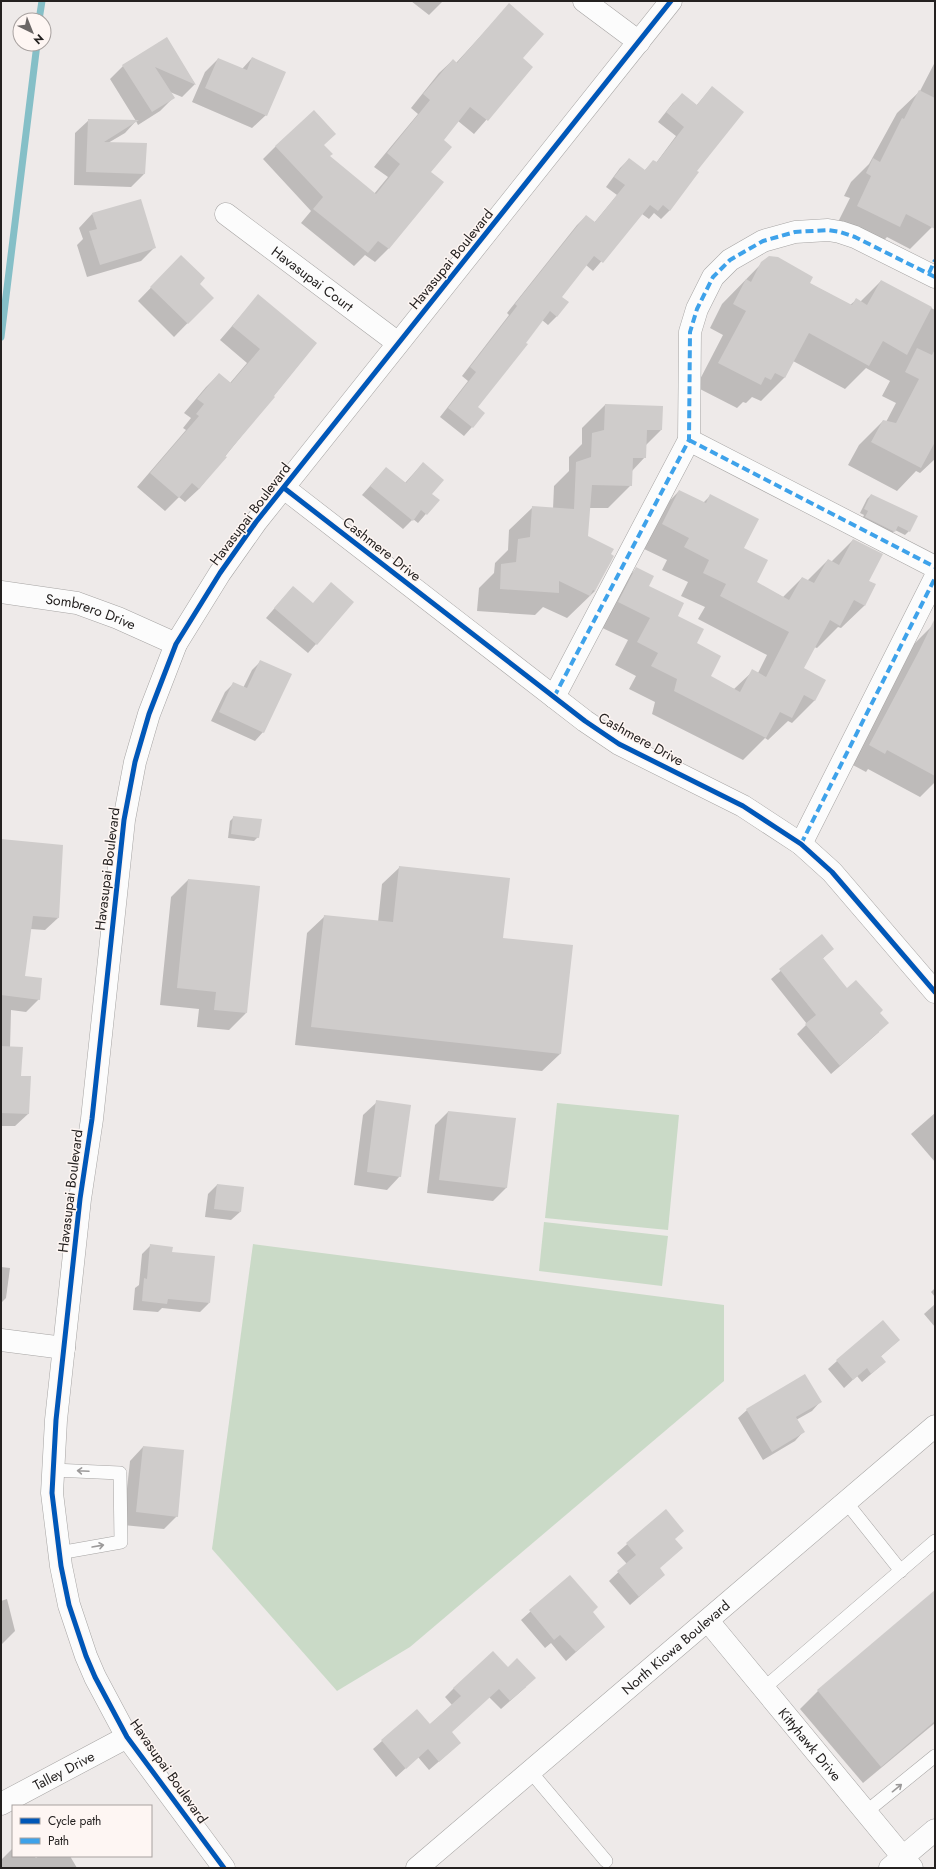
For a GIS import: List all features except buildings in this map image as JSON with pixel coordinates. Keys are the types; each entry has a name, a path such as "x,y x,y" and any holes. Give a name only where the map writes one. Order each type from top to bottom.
{"street":[{"path":"584,1 639,42"},
{"name":"Havasupai Boulevard","path":"224,1868 127,1737 86,1656 69,1605 59,1553 52,1492 56,1420 80,1199 92,1119 124,820 135,762 147,721 176,644 220,573 284,488 398,343 672,1"},
{"name":"Havasupai Court","path":"226,214 398,343"},
{"path":"554,697 688,440 690,332 697,309 713,277 730,260 749,248 795,232 828,230 855,237 933,270"},
{"path":"688,440 935,567"},
{"name":"Cashmere Drive","path":"284,488 585,721 619,744 742,806 801,844 832,872 935,992"},
{"path":"801,844 935,578"},
{"name":"Sombrero Drive","path":"1,592 77,603 118,618 176,644"},
{"path":"1,1340 64,1348"},
{"name":"North Kiowa Boulevard","path":"417,1868 935,1426"},
{"name":"Kittyhawk Drive","path":"708,1621 866,1812 902,1864"},
{"name":"Talley Drive","path":"1,1804 127,1737"},
{"path":"902,1864 935,1830"}],"lane":[{"path":"53,1470 120,1473 121,1542 59,1553"},
{"path":"846,1502 901,1570"},
{"path":"764,1689 935,1541"},
{"path":"866,1812 935,1756"},
{"path":"530,1771 606,1860"}],"green space":[{"path":"557,1103 679,1115 668,1230 545,1218"},
{"path":"544,1222 668,1236 662,1286 539,1271"},
{"path":"253,1244 724,1305 724,1381 410,1647 337,1691 212,1549"}],"waterway":[{"path":"40,12 42,1"},
{"path":"1,337 36,52"}],"marked path":[{"path":"554,697 689,440 690,332 697,309 713,277 730,260 763,241 795,232 828,230 855,237 935,277"},
{"path":"929,273 935,260"},
{"path":"689,440 935,567"},
{"path":"801,844 935,578"}],"cycle path":[{"path":"224,1868 127,1737 95,1677 86,1656 69,1605 61,1566 52,1493 56,1420 80,1199 92,1119 124,820 135,762 149,714 176,644 220,573 256,522 671,1"},
{"path":"284,488 585,721 619,744 743,806 801,844 832,872 935,992"}]}
